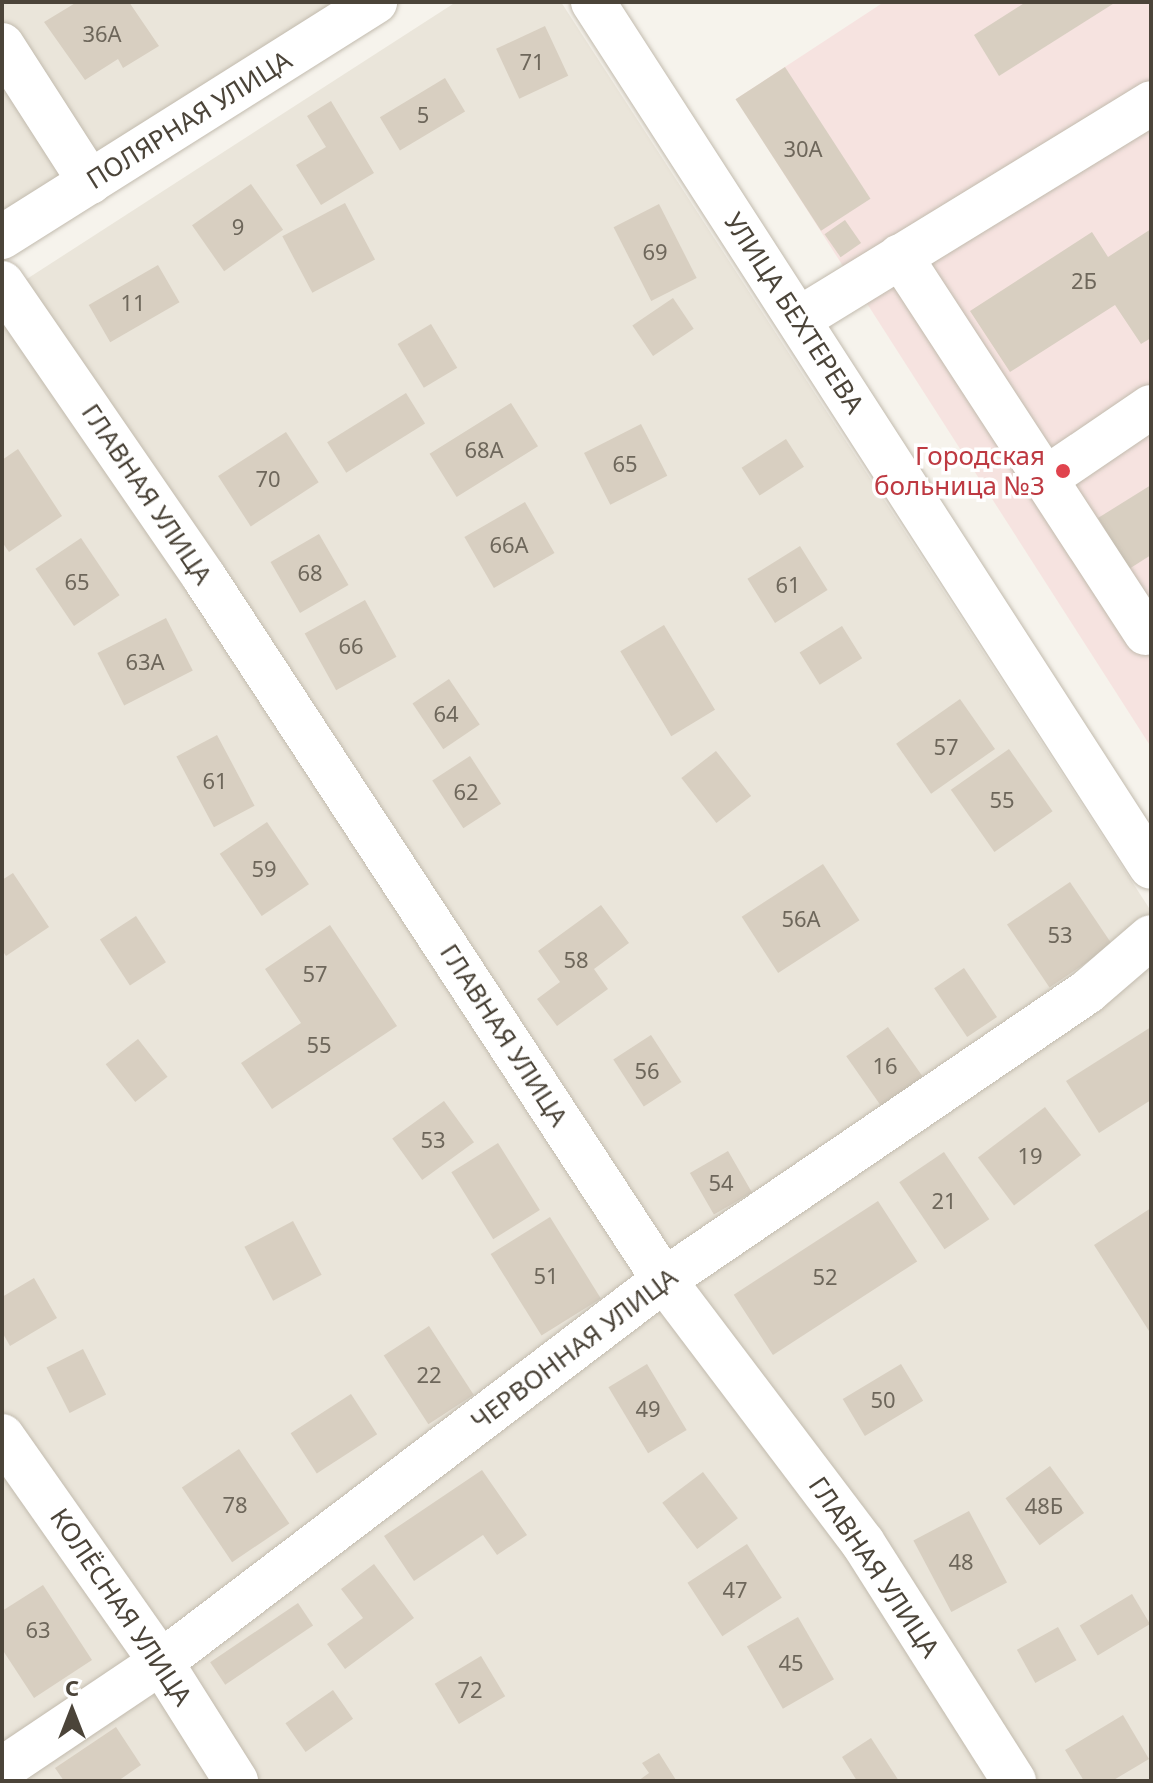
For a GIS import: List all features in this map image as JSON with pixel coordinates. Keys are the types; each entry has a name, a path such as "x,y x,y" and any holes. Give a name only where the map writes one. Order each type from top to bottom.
{"street":[{"name":"ПОЛЯРНАЯ УЛИЦА","path":"2,237 375,2"},
{"name":"УЛИЦА БЕХТЕРЕВА","path":"593,2 1151,867"},
{"path":"2,45 90,182"},
{"path":"799,319 1151,103"},
{"path":"900,256 1146,633"},
{"name":"ГЛАВНАЯ УЛИЦА","path":"2,283 204,577 664,1280 863,1543 1014,1781"},
{"path":"1045,479 1151,407"},
{"name":"ЧЕРВОННАЯ УЛИЦА","path":"2,1769 161,1662 664,1280 1087,992 1151,937"},
{"name":"КОЛЁСНАЯ УЛИЦА","path":"2,1436 161,1662 236,1781"}],"shaded area":[{"path":"2,2 373,2 2,225"},
{"path":"456,2 561,2 1151,911 1151,1781 2,1781 2,295"},
{"name":"Городская больница №3","path":"884,2 1151,2 1151,747 736,99"}],"building":[{"path":"77,2 129,2 159,46 123,68 118,59 85,80 44,22"},
{"path":"1026,2 1116,2 999,76 974,35"},
{"path":"545,26 568,76 519,99 496,49"},
{"path":"785,67 871,199 821,231 736,99"},
{"path":"445,78 465,111 400,151 380,117"},
{"path":"331,101 374,173 321,205 296,165 326,147 307,116"},
{"path":"251,184 283,230 224,271 192,225"},
{"path":"345,203 375,260 312,293 282,236"},
{"path":"659,204 697,278 651,301 614,227"},
{"path":"845,220 861,243 841,257 825,234"},
{"path":"1151,229 1151,338 1141,344 1115,305 1010,372 970,311 1092,232 1108,257"},
{"path":"158,265 180,302 110,342 89,305"},
{"path":"673,298 694,329 653,356 632,325"},
{"path":"431,324 457,368 424,388 398,344"},
{"path":"406,393 425,424 346,473 327,442"},
{"path":"511,403 538,446 457,497 430,454"},
{"path":"641,424 667,476 610,505 584,453"},
{"path":"286,432 319,482 251,526 218,476"},
{"path":"786,439 804,467 760,496 742,468"},
{"path":"18,449 62,516 9,552 2,542 2,460"},
{"name":"Городская больница №3","path":"1151,485 1151,555 1129,569 1098,518"},
{"path":"525,502 554,553 494,588 464,537"},
{"path":"319,534 348,585 300,613 271,562"},
{"path":"81,538 120,595 74,626 35,569"},
{"path":"800,546 828,590 775,623 747,579"},
{"path":"365,600 397,657 336,690 305,633"},
{"path":"166,618 193,671 124,706 97,653"},
{"path":"664,625 715,710 671,736 620,651"},
{"path":"842,626 862,658 820,685 800,652"},
{"path":"449,679 480,725 443,749 413,704"},
{"path":"960,699 995,749 931,794 896,744"},
{"path":"217,735 255,806 214,827 176,757"},
{"path":"1009,749 1053,811 994,852 951,790"},
{"path":"716,751 751,796 716,823 681,778"},
{"path":"470,756 501,804 463,828 432,781"},
{"path":"267,822 309,884 262,916 220,854"},
{"path":"823,864 859,920 778,973 742,917"},
{"path":"13,873 49,927 6,956 2,950 2,880"},
{"path":"1070,882 1112,945 1049,988 1007,924"},
{"path":"601,905 629,943 594,969 608,989 557,1026 537,999 560,982 538,951"},
{"path":"136,916 166,962 130,986 100,939"},
{"path":"330,925 397,1026 272,1109 241,1063 301,1023 265,969"},
{"path":"964,968 997,1017 967,1037 934,988"},
{"path":"888,1027 923,1077 881,1106 846,1056"},
{"path":"1151,1027 1151,1100 1099,1133 1066,1081"},
{"path":"651,1035 681,1082 644,1106 613,1060"},
{"path":"138,1039 168,1077 135,1102 106,1064"},
{"path":"444,1101 474,1142 422,1180 392,1139"},
{"path":"1045,1107 1081,1155 1014,1205 978,1158"},
{"path":"498,1143 540,1210 493,1239 451,1172"},
{"path":"728,1151 752,1193 714,1215 690,1173"},
{"path":"944,1152 989,1219 945,1249 899,1182"},
{"path":"878,1201 917,1261 773,1355 734,1295"},
{"path":"1151,1208 1151,1330 1149,1331 1094,1245"},
{"path":"550,1217 601,1298 542,1336 491,1254"},
{"path":"293,1221 322,1275 273,1301 244,1247"},
{"path":"34,1278 57,1318 10,1346 2,1332 2,1297"},
{"path":"429,1326 474,1395 428,1424 384,1355"},
{"path":"83,1349 106,1394 70,1413 46,1368"},
{"path":"647,1364 687,1430 648,1453 608,1387"},
{"path":"901,1364 923,1401 865,1436 843,1399"},
{"path":"351,1394 377,1434 317,1473 291,1433"},
{"path":"239,1449 289,1524 232,1562 182,1488"},
{"path":"1050,1466 1084,1513 1040,1545 1006,1498"},
{"path":"482,1470 527,1535 497,1555 483,1535 414,1581 384,1536"},
{"path":"703,1472 738,1518 697,1549 662,1503"},
{"path":"969,1511 1007,1583 951,1612 913,1541"},
{"path":"747,1544 782,1598 722,1636 687,1583"},
{"path":"374,1564 414,1618 345,1669 327,1644 363,1618 341,1589"},
{"path":"43,1585 92,1660 34,1698 2,1649 2,1611"},
{"path":"1132,1594 1150,1624 1098,1655 1080,1625"},
{"path":"298,1603 313,1625 225,1685 210,1662"},
{"path":"798,1617 834,1679 783,1709 747,1646"},
{"path":"1058,1627 1076,1660 1035,1683 1017,1650"},
{"path":"481,1656 505,1696 459,1724 435,1684"},
{"path":"333,1690 353,1719 306,1752 285,1723"},
{"path":"1123,1715 1149,1759 1112,1781 1084,1781 1065,1750"},
{"path":"116,1727 141,1765 118,1781 64,1781 55,1768"},
{"path":"871,1738 899,1781 857,1781 842,1757"},
{"path":"659,1753 676,1780 638,1781 649,1773 642,1763"}],"place":[{"name":"Городская больница №3","path":"1063,471"}]}
